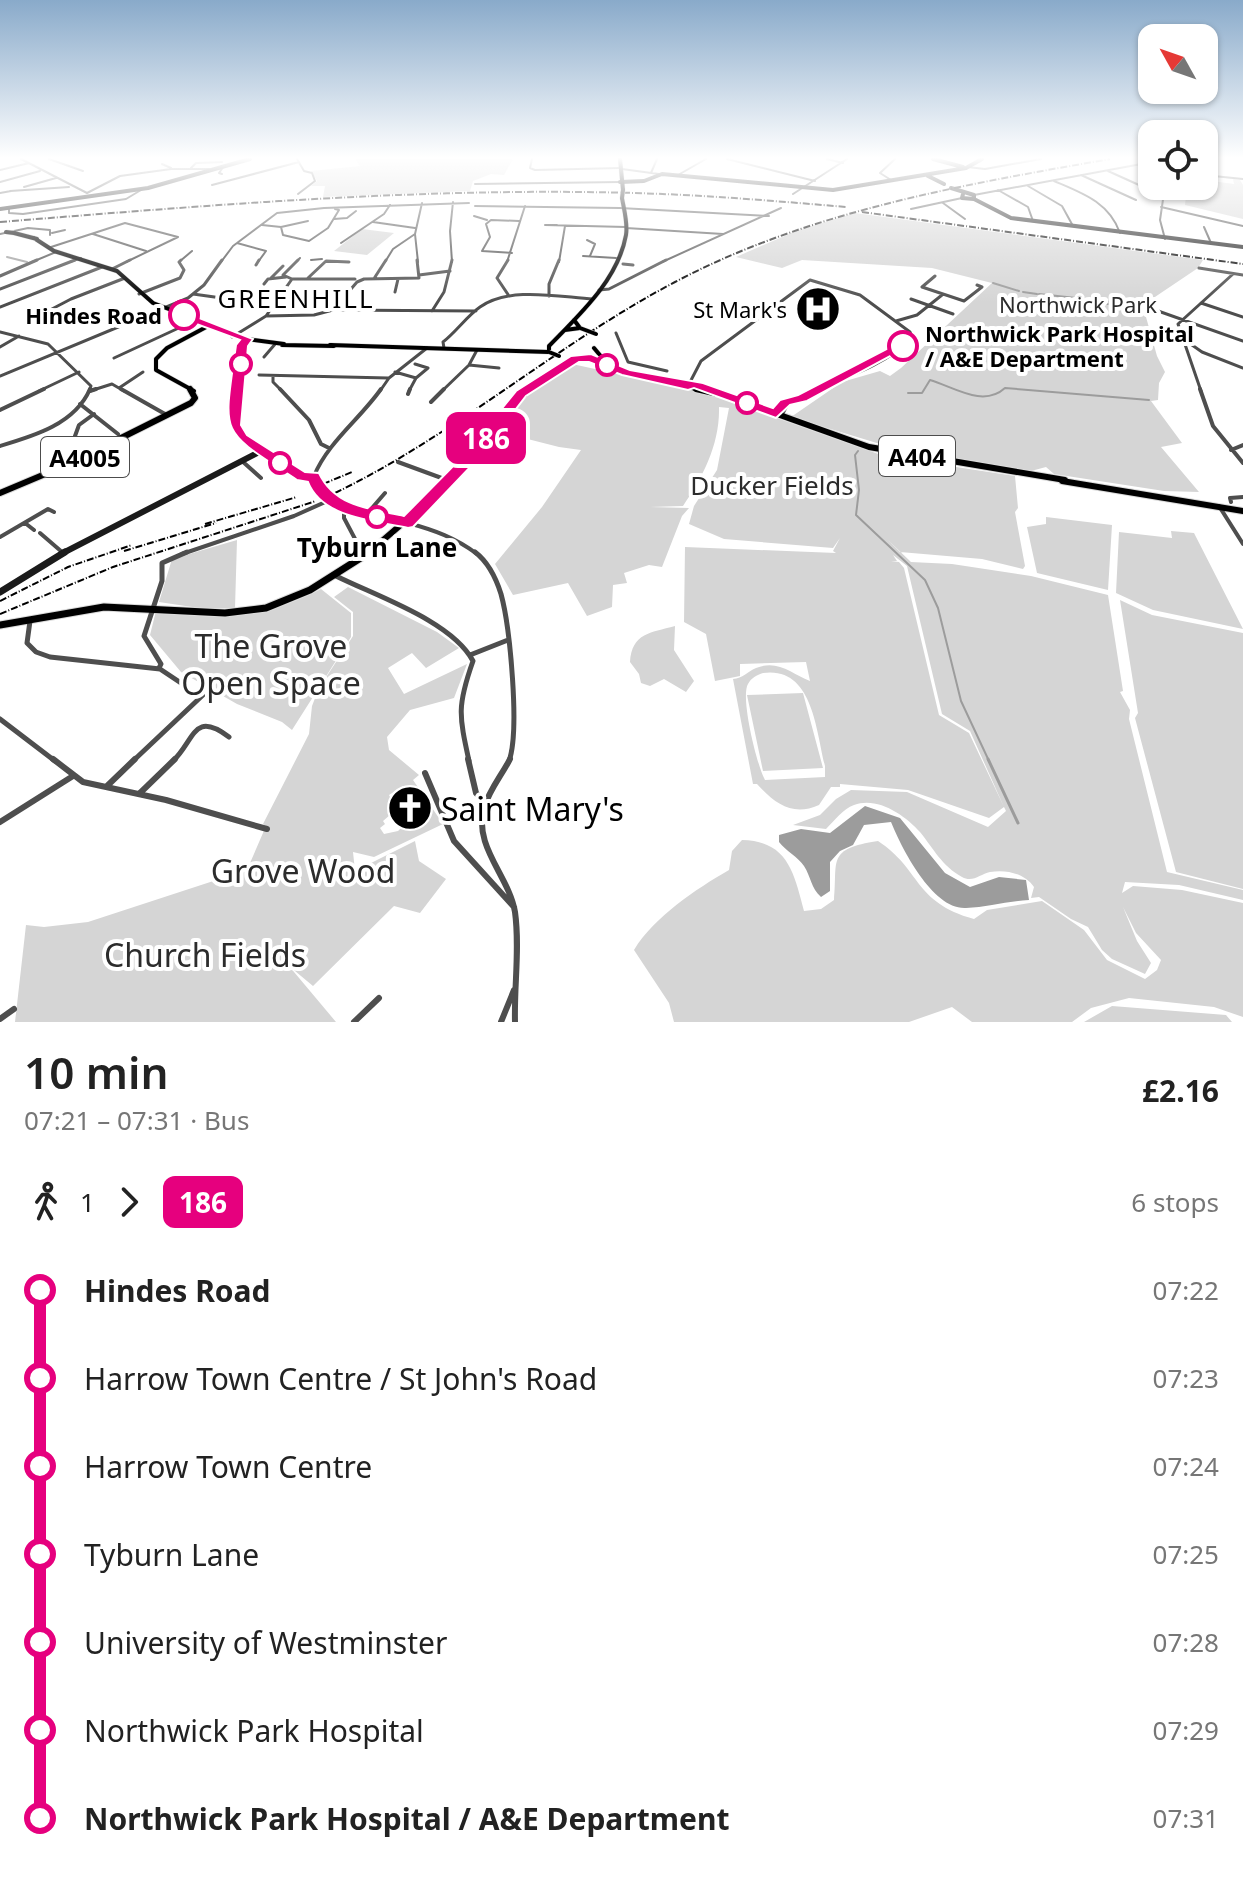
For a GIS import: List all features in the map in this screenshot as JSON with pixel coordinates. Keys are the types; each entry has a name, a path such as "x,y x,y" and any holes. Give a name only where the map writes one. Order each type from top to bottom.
{"main road":[{"path":"549,349 599,290 616,258 626,227 624,208"},
{"path":"1,232 14,233 38,241 54,251 112,269 139,294 159,306 246,340 275,344 549,349 560,356 579,358"},
{"path":"574,320 580,328"},
{"name":"A4005","path":"0,493 69,464 191,403 195,398 194,391 159,373 155,365 167,348 209,326"},
{"path":"531,385 594,348 598,339 596,334 580,328 563,331"},
{"name":"A404","path":"594,348 600,357 615,366 721,394 869,447 1243,511"},
{"path":"0,625 96,607 152,607 219,614 257,610 288,601 336,576 408,523 450,481 531,385 559,363 560,356"},
{"name":"A404","path":"579,358 596,359 626,373 688,385"}],"street":[{"path":"0,209 16,207"},
{"path":"9,208 9,213 15,215 73,207"},
{"path":"332,207 339,210"},
{"path":"281,227 284,237 309,241 321,235 339,210 347,207"},
{"path":"0,376 193,294 207,282 237,243 277,213 351,207"},
{"path":"341,243 384,214 389,207"},
{"path":"418,277 415,234 421,207"},
{"path":"432,311 444,292 450,271 453,207"},
{"path":"509,296 497,278 512,253 525,207"},
{"path":"559,207 769,216"},
{"path":"911,209 921,207"},
{"path":"948,207 965,219"},
{"path":"990,207 1006,216 1033,221 1243,247"},
{"path":"1027,207 1033,221"},
{"path":"1063,207 1072,217 1073,226"},
{"path":"1105,207 1117,218 1120,233"},
{"path":"1165,239 1160,220 1161,207 1243,226"},
{"path":"599,290 609,289 781,208"},
{"path":"334,219 347,218 356,211"},
{"path":"474,216 490,221 519,221"},
{"path":"260,225 281,227 308,221"},
{"path":"490,221 486,224 490,237 482,251 512,253"},
{"path":"0,276 91,233 129,222 178,237 112,269"},
{"path":"370,222 416,228"},
{"path":"557,225 724,234"},
{"path":"549,296 549,284 559,262 565,225"},
{"path":"1,232 34,227 51,234"},
{"path":"1204,227 1212,245"},
{"path":"38,241 65,230"},
{"path":"91,233 148,252"},
{"path":"375,277 393,249 415,234"},
{"path":"587,240 595,244 590,256"},
{"path":"237,243 266,251 256,265"},
{"path":"139,294 180,278 184,270 179,262 192,251"},
{"path":"583,256 616,258"},
{"path":"0,289 81,258"},
{"path":"286,277 284,272 300,258"},
{"path":"308,278 324,259"},
{"path":"311,260 349,262"},
{"path":"623,264 633,265"},
{"path":"1220,264 1223,272"},
{"path":"0,307 104,266"},
{"path":"264,284 283,266"},
{"path":"1199,268 1243,275"},
{"path":"333,310 357,282 375,277 398,279 450,271"},
{"path":"1233,274 1178,324 1213,426 1243,463"},
{"path":"935,276 922,287 966,301 982,287 977,285"},
{"path":"273,277 355,279"},
{"path":"29,321 71,299 125,278"},
{"path":"234,336 266,316 292,279"},
{"path":"395,292 398,279"},
{"path":"688,385 700,362 807,282 817,280 861,296 912,335 909,342 837,381 789,401 779,415"},
{"path":"193,294 229,301"},
{"path":"896,321 917,315 943,294"},
{"path":"444,345 476,311 492,301 509,296 593,299"},
{"path":"911,299 953,314"},
{"path":"1201,303 1243,317"},
{"path":"1144,306 1243,341"},
{"path":"266,316 314,315 333,310 476,311"},
{"path":"114,358 194,320"},
{"path":"0,332 38,339 58,352 91,386 90,391"},
{"path":"616,333 630,363 667,371"},
{"path":"0,347 19,336"},
{"path":"1182,338 1202,352 1243,368"},
{"path":"246,340 235,401 235,425 242,438 261,451 302,476 314,477"},
{"path":"264,357 275,344"},
{"path":"427,348 389,378 364,413 330,448 318,464 314,477 316,485 344,509 408,523 454,538 482,557 497,578 508,640 514,726 512,752 486,804 482,820 483,831 514,907 519,943 515,1022"},
{"path":"431,402 469,365 477,350"},
{"path":"1186,351 1202,352"},
{"path":"408,394 416,378 428,368 415,364"},
{"path":"469,365 499,368"},
{"path":"0,410 79,372"},
{"path":"119,388 143,372"},
{"path":"395,372 416,378"},
{"path":"259,375 389,378"},
{"path":"275,375 271,379 309,420 321,444 330,448"},
{"path":"0,446 38,433 80,404 90,391 107,385 119,388 165,414"},
{"path":"80,404 118,434"},
{"path":"67,458 79,425 94,414"},
{"path":"1231,450 1243,445"},
{"path":"0,592 128,517 261,451"},
{"path":"242,461 261,478"},
{"path":"398,462 450,481"},
{"path":"366,515 385,493"},
{"path":"1231,502 1230,498 1243,497"},
{"path":"159,668 161,664 144,636 162,581 162,563 178,554 314,508 331,498"},
{"path":"1218,505 1243,544"},
{"path":"0,537 48,509 52,508 54,512"},
{"path":"344,509 344,518 364,556"},
{"path":"25,523 63,554"},
{"path":"336,576 439,627 453,636 470,655 472,669 460,698 459,717 476,793 486,804"},
{"path":"31,619 27,643 38,653 70,662 159,668 181,683"},
{"path":"470,655 508,640"},
{"path":"106,787 204,694"},
{"path":"0,719 83,782 267,829"},
{"path":"139,794 181,753 192,733 201,726 214,726 229,737"},
{"path":"425,773 454,841 514,907"},
{"path":"0,822 73,776"},
{"path":"501,1022 515,989"},
{"path":"354,1022 379,998"},
{"path":"0,1019 14,1009"}],"green space":[{"path":"1192,207 1243,207 1243,219"},
{"name":"Northwick Park","path":"855,213 1203,260 1198,268 1146,303 1139,312 1146,317 1165,372 1159,383 1158,400 1151,401 1182,443 1161,447 1199,492 1164,491 1054,474 1046,467 1031,471 890,447 791,417 842,382 880,371 890,376 992,283 932,268 802,260 782,268 736,257 796,231"},
{"path":"362,229 394,233 367,255 334,251"},
{"name":"Ducker Fields","path":"572,364 706,393 884,456 1015,476 1018,508 1015,512 1023,569 982,559 901,552 911,562 952,564 1031,576 1108,595 1123,691 1120,692 1130,710 1129,719 1167,872 1243,890 1243,900 1179,885 1125,882 1122,893 1133,886 1182,890 1243,903 1243,1017 1214,1007 1129,998 1091,1008 1072,1022 972,1022 952,1007 909,1022 674,1022 669,1003 634,950 664,915 729,870 732,851 742,840 770,846 779,853 792,872 804,911 821,909 834,900 836,866 842,853 861,844 878,841 903,863 928,894 954,912 974,919 987,910 1042,901 1084,930 1107,960 1145,979 1157,970 1161,960 1136,933 1123,907 1137,941 1151,963 1145,974 1112,959 1102,950 1088,927 1039,897 1031,898 1034,887 1021,876 996,871 970,879 955,873 914,826 881,805 854,805 842,812 826,829 793,825 820,815 836,799 851,790 907,792 988,827 1006,811 1004,807 989,818 908,790 840,784 840,787 831,787 819,805 801,810 778,803 757,784 753,784 733,679 771,665 810,681 806,662 740,664 740,676 715,681 706,634 684,622 685,547 836,553 833,551 840,538 833,548 724,539 689,524 694,506 717,470 729,408 719,407 717,434 709,460 683,506 650,507 689,508 682,516 662,567 649,565 624,573 627,583 613,585 612,607 587,616 568,583 513,595 495,564 542,507 581,450 496,431 522,399","holes":["893,555 907,566 942,714 970,731 1004,807 969,733 939,715 904,568 899,562 891,561 897,561","763,673 780,674 793,680 802,690 815,719 825,777 765,780 754,747 746,703 748,684"]},
{"path":"1046,517 1112,525 1108,590 1037,573 1027,527 1046,524"},
{"path":"1171,531 1194,533 1243,629 1153,610 1116,593 1119,532 1172,538"},
{"path":"237,540 235,608 199,608 159,602 172,559"},
{"path":"348,587 437,632 459,648 426,668 412,653 388,668 404,694 467,664 454,698 410,710 387,737 389,750 419,775 413,780 443,824 374,857 353,852 355,871 415,841 419,861 446,879 420,913 394,906 313,986 289,966 336,1022 15,1022 26,925 44,927 88,922 247,870 266,826 263,824 309,734 312,706 319,688 353,636 353,612 334,597","holes":["403,786 405,794 410,794 409,800 417,795 424,806 411,815 414,821 409,824 408,821 398,831 384,834 380,828 385,824 383,821 404,803 399,801 399,794 391,799 389,795"]},
{"name":"The Grove Open Space","path":"321,589 351,613 351,637 292,730 282,722 237,704 181,672 150,635 156,611 200,616 240,615 279,606"},
{"path":"1120,600 1152,615 1243,633 1243,889 1176,872 1135,718 1138,713"},
{"path":"675,626 674,650 694,681 686,692 664,679 650,686 641,683 639,674 630,662 634,645 644,636"},
{"path":"803,693 823,768 763,771 747,695"},
{"path":"1112,1006 1226,1015 1232,1022 1084,1022"}],"shaded area":[{"path":"865,806 900,818 945,873 970,887 999,877 1026,880 1029,900 966,908 954,906 942,899 920,876 891,822 864,825 853,845 840,851 830,862 830,891 821,897 804,866 779,842 779,835 801,829 830,833"}],"waterway":[{"path":"7,257 27,262"},
{"path":"993,283 1019,291"},
{"path":"1023,292 1037,294"},
{"path":"1039,294 1122,303"},
{"path":"1101,303 1131,307"},
{"path":"908,393 922,393 930,380 978,396 996,394 1005,388 1149,400"},
{"path":"858,451 855,455 859,490 856,515 925,580 938,608 961,701 989,761"},
{"path":"988,759 1018,823"}],"railway":[{"path":"0,222 202,207"},
{"path":"335,493 422,444 631,306 675,282 779,236 877,207"},
{"path":"862,212 1243,264"},
{"path":"323,484 352,472"},
{"path":"205,524 297,497"},
{"path":"0,614 113,567 316,501"},
{"path":"124,551 216,523"},
{"path":"0,601 68,567 132,545"}],"bus line":[{"name":"186","path":"184,315 247,339 242,345 234,407 235,425 242,438 302,476 314,477 316,485 344,509 408,523 450,481 521,393 576,359 596,359 626,373 688,386 689,383 698,385 776,414 785,403 799,400 903,346"}],"place":[{"name":"St Mark's","path":"818,309"},
{"name":"Hindes Road","path":"184,315"},
{"name":"Northwick Park Hospital / A&E Department","path":"903,346"},
{"name":"Tyburn Lane","path":"377,517"},
{"name":"Saint Mary's","path":"410,808"}],"district":[{"name":"GREENHILL","path":"296,298"}],"park label":[{"name":"Grove Wood","path":"303,870"},
{"name":"Church Fields","path":"205,954"}]}
